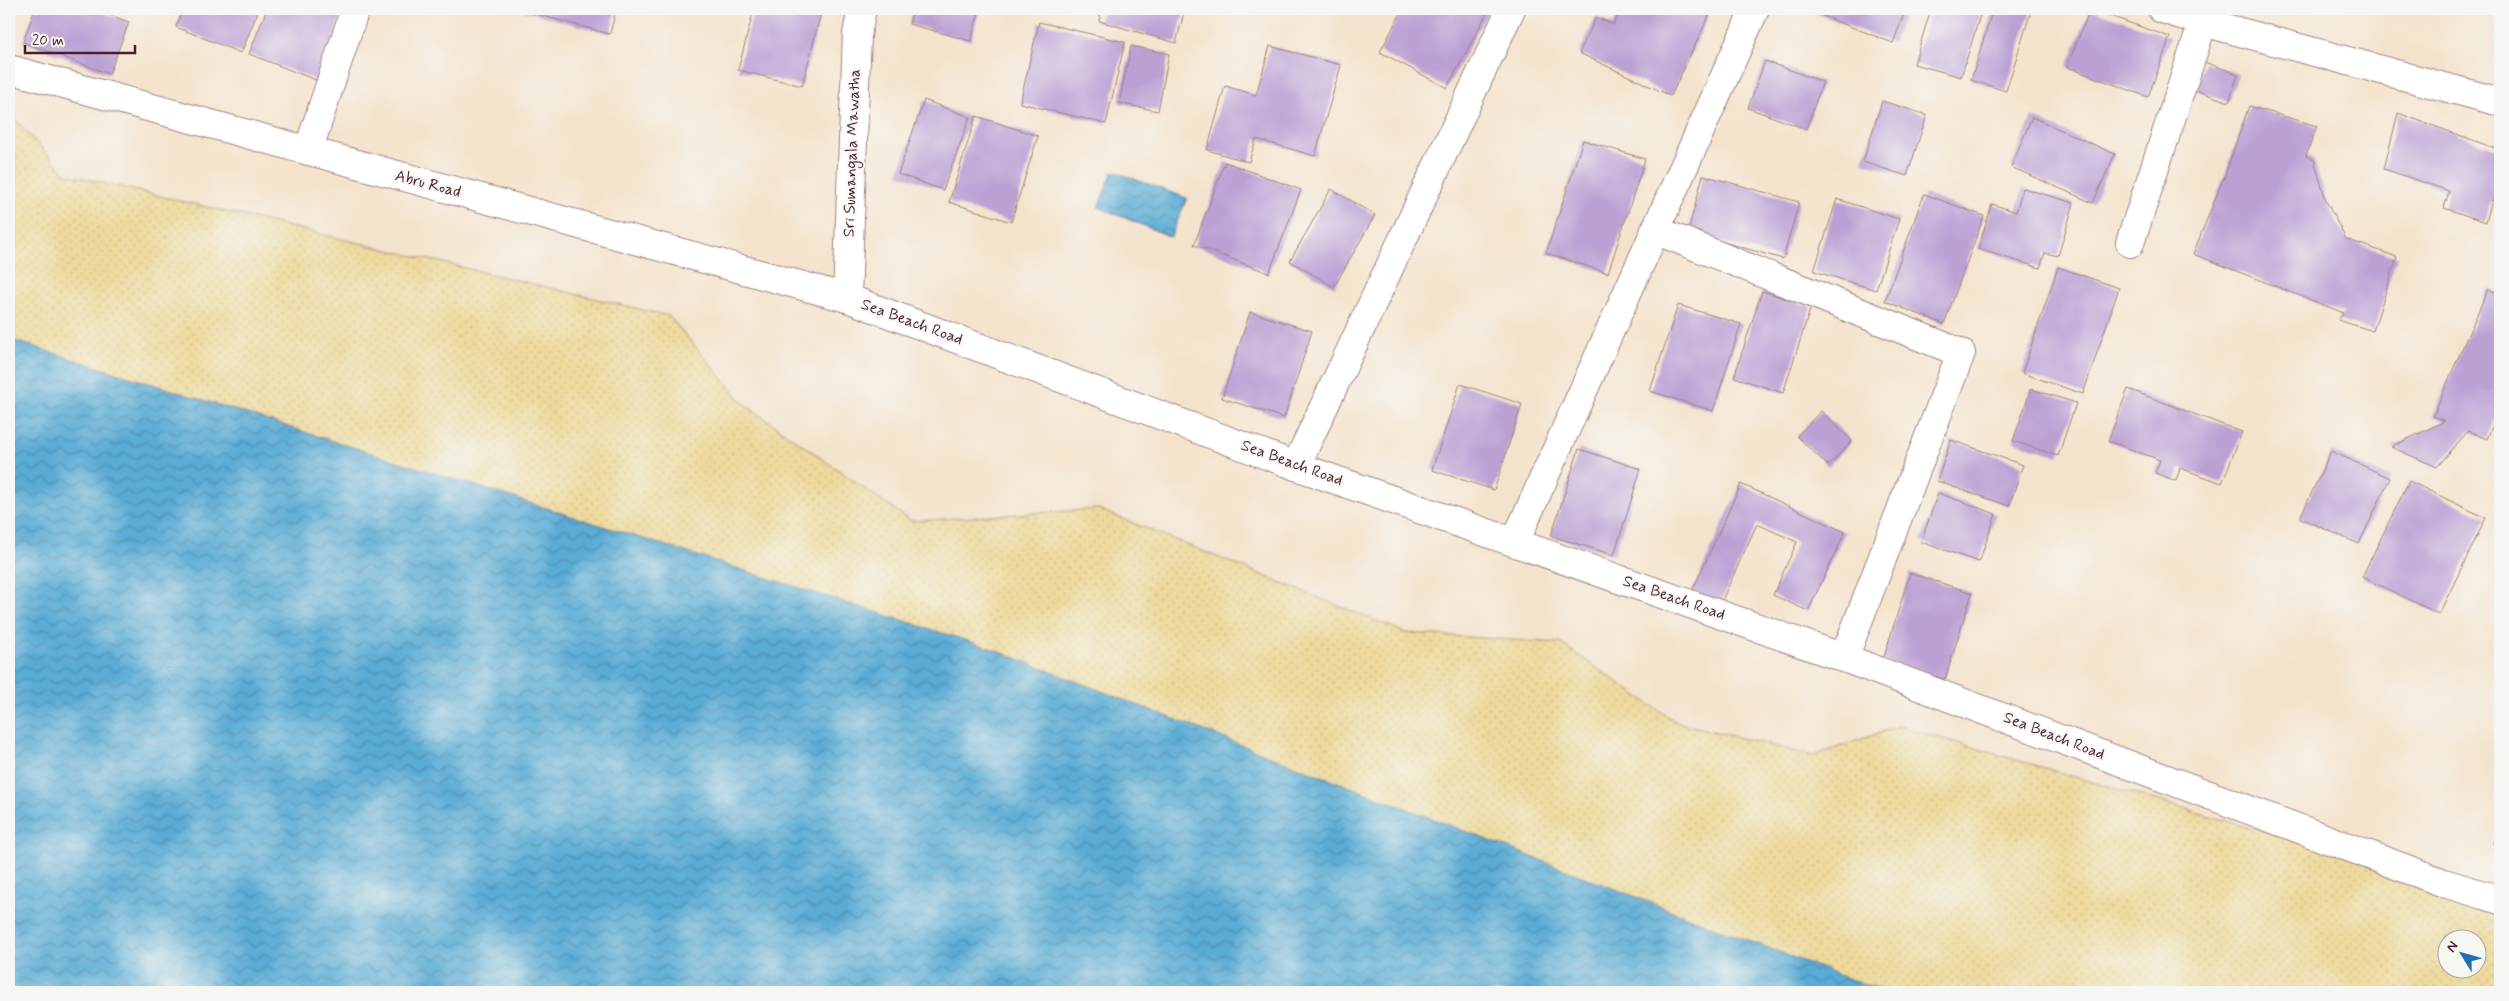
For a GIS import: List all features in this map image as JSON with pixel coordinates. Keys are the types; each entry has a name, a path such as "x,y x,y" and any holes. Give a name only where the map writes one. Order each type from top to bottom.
{"street":[{"path":"308,151 355,9"},
{"name":"Sri Sumangala Mawatha","path":"847,298 857,34 862,9"},
{"path":"1296,466 1511,9"},
{"path":"1515,542 1755,9"},
{"path":"2162,9 2203,22 2500,102"},
{"path":"2130,242 2203,22"},
{"name":"Abru Road","path":"9,69 847,298"},
{"path":"1655,230 1961,353 1844,658"},
{"name":"Sea Beach Road","path":"847,298 1296,466 1844,658 2444,883 2500,900"}],"sand":[{"path":"9,113 66,174 669,316 744,404 911,521 1098,509 1406,633 1560,643 1676,722 1813,756 1899,726 2500,900 2500,992 1889,992 1854,981 987,647 9,339"}],"water":[{"path":"1113,171 1187,198 1171,237 1098,207"},
{"path":"9,339 987,647 1854,981 1889,992 9,992"}],"building":[{"path":"35,9 93,9 129,22 109,74 23,42"},
{"path":"183,9 259,9 241,53 176,27"},
{"path":"267,9 342,9 321,82 249,54"},
{"path":"517,9 616,9 610,34"},
{"path":"754,9 822,9 802,86 738,70"},
{"path":"913,9 980,9 971,41 909,24"},
{"path":"1102,9 1185,9 1176,43 1099,21"},
{"path":"1403,9 1480,9 1487,13 1447,88 1380,52"},
{"path":"1621,9 1712,9 1671,96 1579,53 1596,17 1613,25"},
{"path":"1805,9 1906,9 1893,43"},
{"path":"1931,9 1982,9 1961,77 1914,64"},
{"path":"1993,9 2023,9 2031,11 2006,91 1971,80"},
{"path":"2090,9 2170,37 2148,97 2067,67"},
{"path":"1039,22 1125,42 1106,124 1020,103"},
{"path":"1131,46 1169,54 1158,111 1119,103"},
{"path":"1270,46 1341,65 1315,156 1256,139 1249,162 1207,150 1225,86 1256,95"},
{"path":"1765,61 1823,82 1806,129 1748,108"},
{"path":"2204,62 2238,74 2229,102 2195,90"},
{"path":"924,100 970,117 943,190 898,174"},
{"path":"1882,101 1927,115 1907,176 1863,162"},
{"path":"2249,106 2317,126 2306,156 2314,160 2327,203 2346,239 2397,257 2373,331 2338,320 2344,313 2193,254 2224,177"},
{"path":"2398,113 2500,150 2500,204 2492,200 2486,222 2444,208 2449,191 2384,169"},
{"path":"976,116 1038,136 1011,222 949,202"},
{"path":"2032,117 2115,154 2093,203 2011,167"},
{"path":"1583,140 1645,159 1608,273 1546,253"},
{"path":"1225,162 1301,190 1269,273 1194,245"},
{"path":"1703,175 1799,202 1783,259 1688,232"},
{"path":"2023,188 2074,203 2058,256 2045,253 2040,268 1978,249 1992,204 2016,212"},
{"path":"1331,189 1375,215 1334,287 1290,261"},
{"path":"1924,194 1984,216 1944,324 1885,301"},
{"path":"1837,199 1899,219 1876,290 1814,271"},
{"path":"2058,267 2119,288 2083,394 2022,373"},
{"path":"2488,289 2500,294 2500,408 2487,439 2468,431 2437,467 2391,447 2445,421 2433,416"},
{"path":"1762,291 1811,307 1783,393 1734,377"},
{"path":"1678,305 1741,324 1713,411 1650,391"},
{"path":"1250,312 1312,331 1284,418 1222,398"},
{"path":"1460,384 1522,404 1494,490 1432,470"},
{"path":"2031,389 2076,403 2058,456 2013,441"},
{"path":"2128,389 2242,432 2222,483 2180,468 2176,481 2155,473 2160,460 2108,441"},
{"path":"1821,411 1852,441 1828,466 1797,436"},
{"path":"1951,440 2023,465 2009,506 1937,481"},
{"path":"1579,449 1641,469 1614,555 1551,536"},
{"path":"2331,451 2390,478 2359,544 2300,518"},
{"path":"2409,481 2486,518 2439,614 2362,577"},
{"path":"1741,484 1845,532 1808,611 1773,595 1797,542 1757,524 1716,613 1688,600"},
{"path":"1938,493 1996,514 1979,562 1921,542"},
{"path":"1910,573 1972,593 1945,679 1883,660"},
{"path":"2500,828 2500,846 2494,843"}]}
